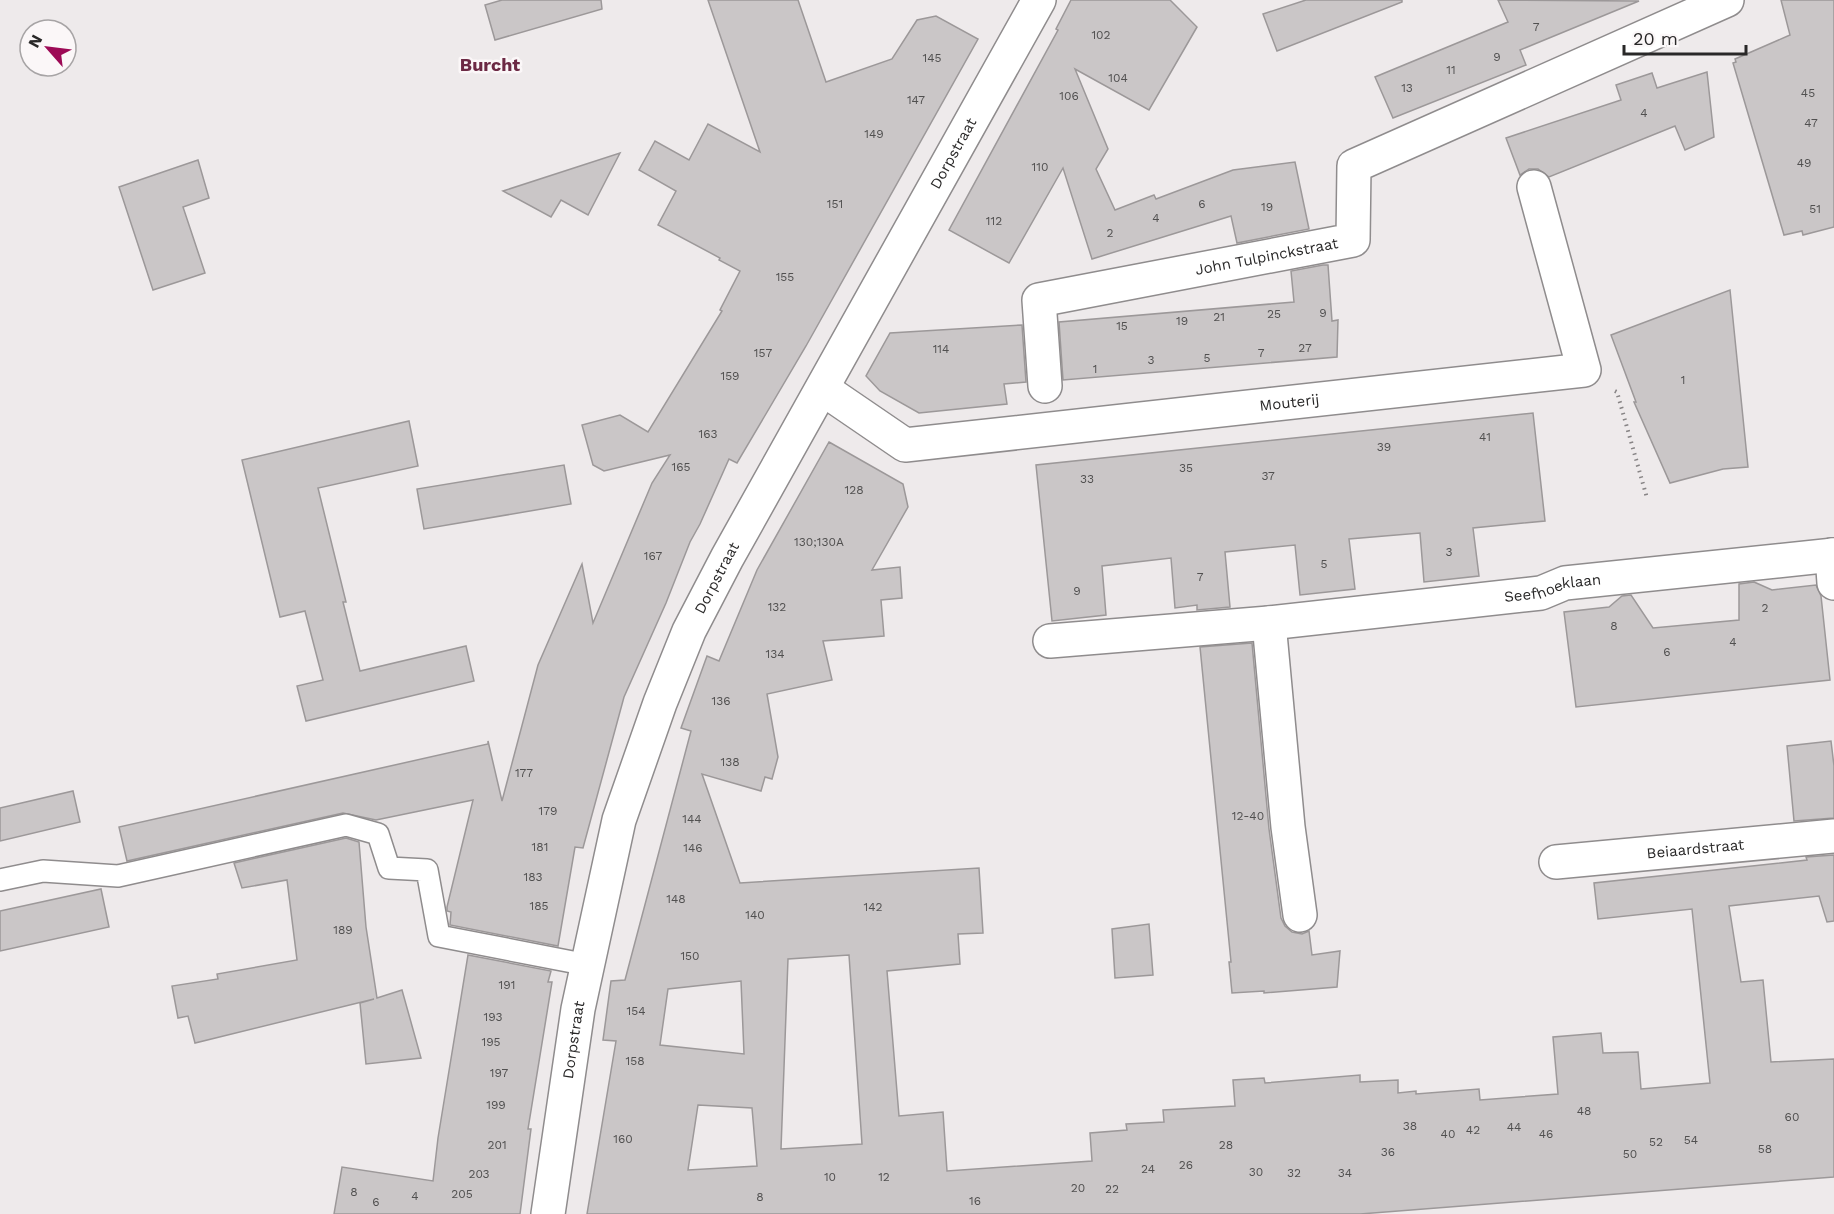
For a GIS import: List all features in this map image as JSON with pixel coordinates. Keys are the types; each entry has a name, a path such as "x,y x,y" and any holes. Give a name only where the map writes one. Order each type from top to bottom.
{"street":[{"name":"Dorpstraat","path":"548,1214 578,1010 619,820 660,703 689,631 727,558 1039,0"},
{"name":"John Tulpinckstraat","path":"1044,386 1039,300 1353,240 1354,166 1727,0"},
{"path":"1534,187 1584,370"},
{"name":"Mouterij","path":"823,389 905,445 1584,370"},
{"name":"Seefhoeklaan","path":"1050,641 1269,623 1541,593 1564,583 1833,564"},
{"path":"1269,623 1288,827 1300,915"},
{"name":"Beiaardstraat","path":"1556,862 1834,836"}],"lane":[{"path":"0,880 43,871 118,876 346,825 378,834 389,868 427,870 439,936 588,965"}],"path":[{"path":"1584,370 1617,392 1647,498"}],"building":[{"path":"502,0 601,0 602,9 495,40 485,5"},
{"path":"708,0 798,0 826,82 892,59 917,20 936,16 978,39 806,346 737,463 729,459 690,542 666,603 624,697 583,848 575,847 558,946 450,925 451,912 447,911 447,907 473,800 376,820 343,813 127,861 119,827 488,744 488,741 502,801 538,665 582,564 593,623 652,483 670,455 604,471 593,465 582,425 620,415 648,432 722,311 720,310 740,271 658,225 676,191 639,170 655,141 689,160 708,124 760,152"},
{"path":"1071,0 1170,0 1197,27 1149,110 1075,69 1108,149 1096,169 1115,210 1154,195 1156,199 1233,170 1295,162 1309,229 1237,243 1231,216 1092,259 1063,168 1009,263 949,230 1058,30 1056,29"},
{"path":"1306,0 1402,0 1402,2 1277,51 1263,14"},
{"path":"1498,0 1639,1 1520,50 1526,65 1393,118 1375,77 1508,22"},
{"path":"1781,0 1834,0 1834,227 1803,235 1802,231 1784,235 1733,63 1736,62 1735,59 1790,35"},
{"path":"1707,72 1714,137 1685,150 1675,126 1549,177 1538,169 1529,169 1520,175 1506,138 1621,100 1616,85 1652,73 1657,88"},
{"path":"620,153 588,215 561,200 551,217 503,191"},
{"path":"198,160 209,198 183,207 205,273 153,290 119,187"},
{"path":"1328,265 1332,321 1338,320 1337,357 1063,380 1059,322 1294,302 1291,271"},
{"path":"1730,290 1748,467 1723,469 1670,483 1634,402 1636,402 1611,335"},
{"path":"1022,325 1026,382 1004,384 1007,404 919,413 880,391 866,376 890,333"},
{"path":"1533,413 1545,521 1473,528 1479,576 1424,582 1420,533 1349,539 1355,589 1300,595 1295,545 1225,552 1230,607 1197,610 1197,605 1175,608 1171,558 1102,566 1106,615 1052,621 1036,465"},
{"path":"409,421 418,466 318,488 360,671 466,646 474,681 306,721 297,686 323,680 305,611 280,617 242,460"},
{"path":"829,442 903,484 908,507 872,570 900,567 902,598 881,600 884,636 823,641 832,680 767,694 778,757 772,779 765,777 761,791 702,774 740,883 979,868 983,933 958,934 960,964 887,971 899,1116 943,1112 947,1171 1092,1161 1090,1133 1127,1130 1126,1124 1164,1122 1163,1110 1235,1106 1233,1080 1264,1078 1265,1083 1360,1075 1360,1082 1398,1080 1398,1093 1416,1091 1416,1094 1479,1089 1480,1100 1558,1094 1553,1037 1601,1033 1603,1053 1638,1052 1641,1089 1710,1083 1692,909 1598,919 1594,883 1807,860 1806,857 1834,855 1834,921 1827,922 1819,896 1729,906 1741,982 1763,980 1771,1062 1834,1059 1834,1177 1360,1214 587,1214 616,1041 603,1040 611,981 625,980 691,731 681,728 707,656 719,661 757,570","holes":["849,955 862,1144 781,1149 788,959","741,981 744,1054 660,1045 668,989","698,1105 752,1108 757,1166 688,1170"]},
{"path":"564,465 571,504 424,529 417,489"},
{"path":"1754,582 1772,590 1816,585 1821,596 1830,680 1576,707 1564,612 1609,607 1622,596 1631,595 1653,628 1739,620 1739,584"},
{"path":"1252,643 1269,829 1281,918 1292,932 1302,934 1309,931 1312,955 1340,951 1337,987 1264,993 1264,991 1232,993 1229,962 1231,962 1200,647"},
{"path":"1831,741 1834,766 1834,818 1794,821 1787,746"},
{"path":"73,791 80,822 0,841 0,808"},
{"path":"346,838 359,842 366,927 377,998 402,990 421,1058 366,1064 360,1003 374,999 195,1043 188,1016 178,1018 172,986 218,979 217,974 297,960 287,880 242,888 234,863"},
{"path":"101,889 109,927 0,951 0,911"},
{"path":"1149,924 1153,975 1115,978 1112,929"},
{"path":"468,955 551,971 548,982 552,982 528,1129 531,1129 520,1214 334,1214 342,1167 433,1181"}],"district":[{"name":"Burcht","path":"490,65"}]}
